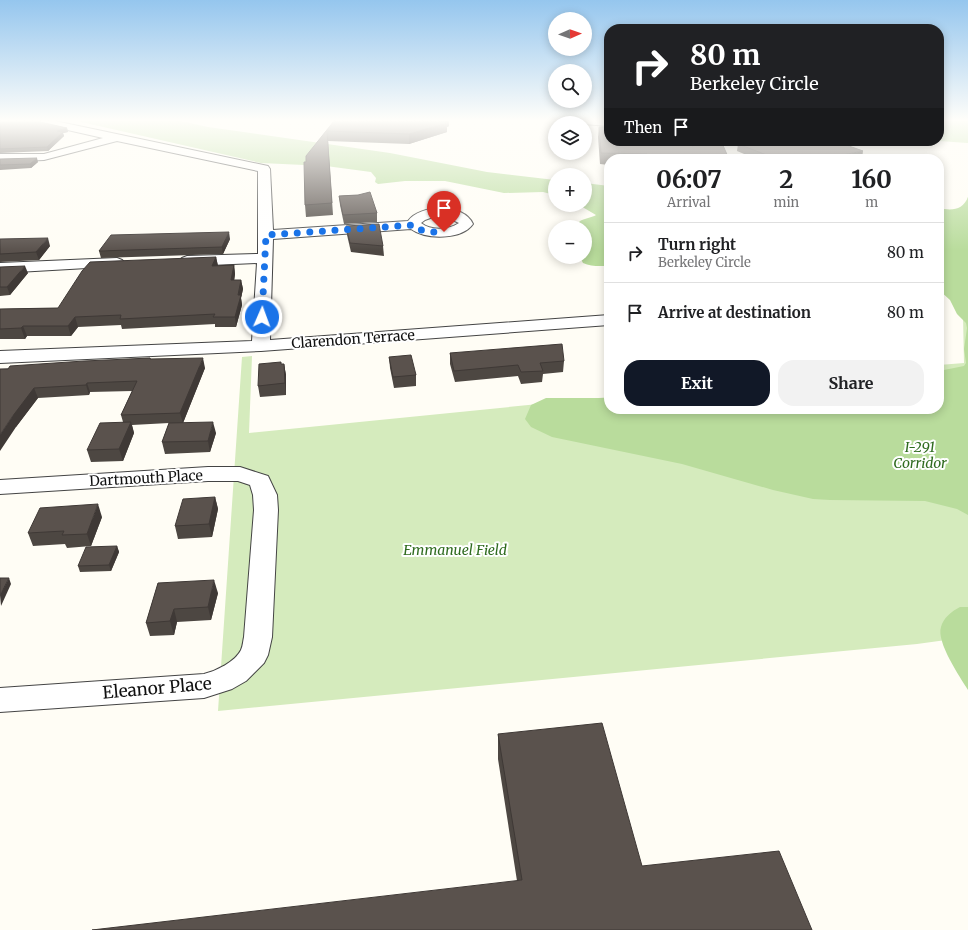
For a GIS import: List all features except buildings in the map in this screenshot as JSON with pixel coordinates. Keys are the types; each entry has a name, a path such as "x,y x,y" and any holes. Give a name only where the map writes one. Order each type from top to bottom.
{"street":[{"path":"243,164 264,169 266,235 261,346"},
{"path":"266,235 414,225"},
{"path":"172,261 265,258"},
{"path":"0,268 132,263"},
{"name":"Clarendon Terrace","path":"0,357 261,346 604,320"},
{"name":"Dartmouth Place","path":"0,486 208,474 240,474 260,481 265,495 266,510"},
{"name":"Eleanor Place","path":"0,700 204,686 222,681 236,672 254,655 258,637 266,510"}],"green space":[{"path":"291,164 448,164 487,172 548,179 548,193 543,192 504,193 445,181 405,181 378,184 375,182 376,178 371,172 326,166"},
{"path":"592,184 604,185 604,266 586,264 592,264 592,220 581,220 596,215 591,212"},
{"name":"Emmanuel Field","path":"968,197 968,637 917,644 218,711 242,357 252,356 249,433 604,398 604,414 944,414 944,365 964,363 961,218"},
{"name":"I-291 Corridor","path":"968,197 968,515 957,509 925,501 813,499 773,490 682,464 552,437 531,427 525,419 531,405 546,398 604,398 604,414 944,414 944,370 964,366 966,363 964,349 967,328 966,323 957,314 950,300 944,295 944,209 953,209 960,207"},
{"path":"960,607 968,607 968,690 945,650 940,633 942,624 946,618"}],"route":[{"path":"262,317 266,235 414,225 417,228 428,232 444,232"}]}
